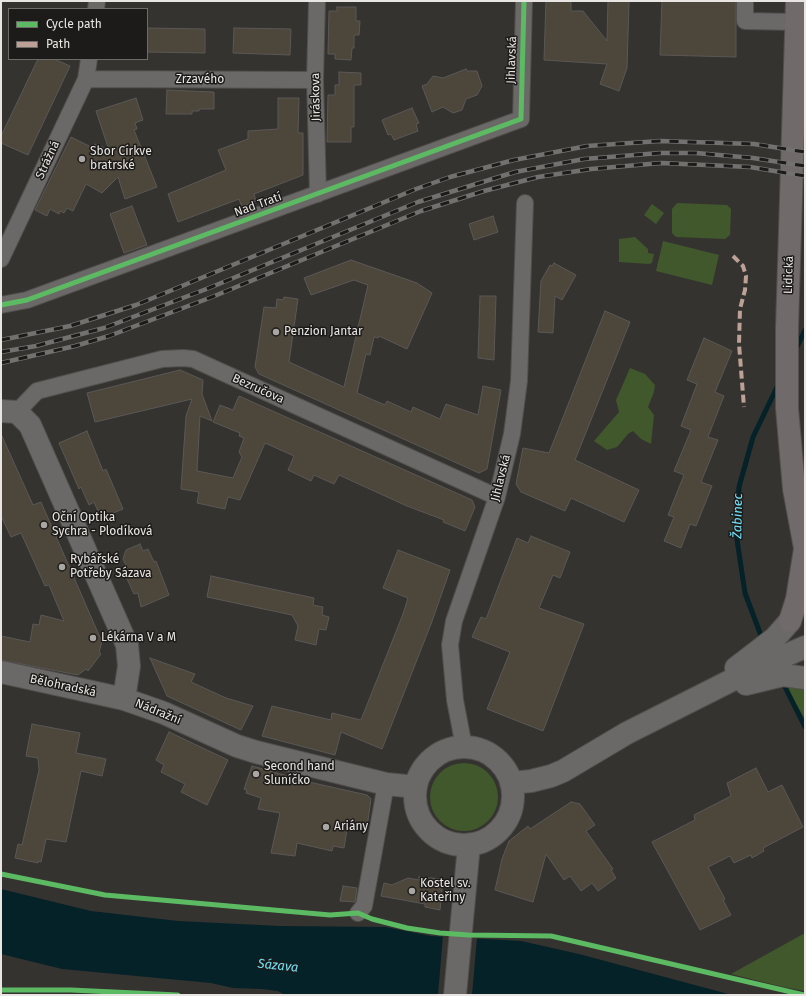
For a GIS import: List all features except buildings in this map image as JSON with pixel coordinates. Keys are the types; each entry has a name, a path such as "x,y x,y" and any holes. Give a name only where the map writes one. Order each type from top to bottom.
{"main road":[{"name":"Lidická","path":"755,669 775,638 790,621 797,599 805,549 794,489 788,408 787,328 797,1"},
{"name":"Nádražní","path":"9,412 30,426 127,645 129,666 124,699 164,713 237,746 386,784 416,787"},
{"path":"512,783 551,776 578,763 627,733 755,669 802,648"},
{"path":"755,669 805,678"},
{"name":"Bělohradská","path":"1,672 124,699"},
{"path":"464,747 482,751 494,758 504,767 512,783 513,803 504,824 494,835 486,840 469,845 448,842 431,832 424,825 415,800 416,787 423,769 433,759 445,751 464,747"},
{"path":"455,995 469,845"}],"street":[{"name":"Jiráskova","path":"317,1 315,80 318,194"},
{"name":"Jihlavská","path":"521,119 524,1"},
{"path":"745,1 745,21 796,22"},
{"name":"Strážná","path":"1,259 86,79 89,60"},
{"name":"Zrzavého","path":"86,79 315,80"},
{"name":"Nad Tratí","path":"1,305 27,300 521,119"},
{"name":"Jihlavská","path":"464,747 455,700 450,645 454,621 497,497 512,434 518,395 525,203"},
{"name":"Bezručova","path":"9,412 37,391 162,359 193,359 497,497"},
{"path":"358,913 364,906 386,784"}],"green space":[{"path":"677,203 727,205 731,209 730,235 725,239 676,237 672,233 672,209"},
{"path":"652,204 664,213 656,224 644,215"},
{"path":"635,237 648,249 648,253 654,254 652,263 619,262 619,239"},
{"path":"663,241 719,255 712,285 656,271"},
{"path":"630,368 645,374 655,385 648,407 654,415 651,444 641,439 633,431 628,434 617,447 607,450 594,441 619,412 616,400"},
{"path":"783,682 805,687 805,719"},
{"path":"457,763 471,763 483,769 492,778 498,790 496,810 488,821 477,829 471,831 457,831 451,829 440,821 432,810 430,804 430,790 432,784 440,773 451,765"},
{"path":"805,933 805,991 731,974"}],"water":[{"name":"Sázava","path":"1,889 91,911 178,921 280,926 386,927 431,936 521,941 579,954 732,995 285,995 278,991 233,988 211,983 62,969 1,954"}],"pier":[{"path":"443,935 477,938 472,995 438,995"}],"waterway":[{"name":"Žabinec","path":"795,351 805,330"},
{"name":"Žabinec","path":"763,641 745,593 736,533 739,487 753,437 778,385"},
{"name":"Žabinec","path":"782,681 805,727"}],"railway":[{"path":"1,340 70,326 136,305 416,189 450,177 514,160 587,146 660,141 754,144 805,152"},
{"path":"1,352 36,346 104,328 209,288 418,202 515,172 584,159 660,153 696,153 753,158 805,166"},
{"path":"1,363 75,346 109,336 212,297 421,211 484,191 538,177 591,169 661,163 750,167 805,176"}],"marked path":[{"path":"733,256 743,266 746,276 745,290 740,309 739,344 744,407"}],"cycle path":[{"path":"1,305 27,300 521,119 524,1"},
{"path":"1,874 105,895 330,915 358,913 372,919 407,928 440,933 469,935 551,936 804,995"},
{"path":"1,990 71,990 178,995"}],"place":[{"name":"Sbor Církve bratrské","path":"82,159"},
{"name":"Penzion Jantar","path":"276,332"},
{"name":"Oční Optika Sychra - Plodíková","path":"44,525"},
{"name":"Rybářské Potřeby Sázava","path":"62,567"},
{"name":"Lékárna V a M","path":"93,638"},
{"name":"Second hand Sluníčko","path":"256,774"},
{"name":"Ariány","path":"326,827"},
{"name":"Kostel sv. Kateřiny","path":"412,891"}]}
